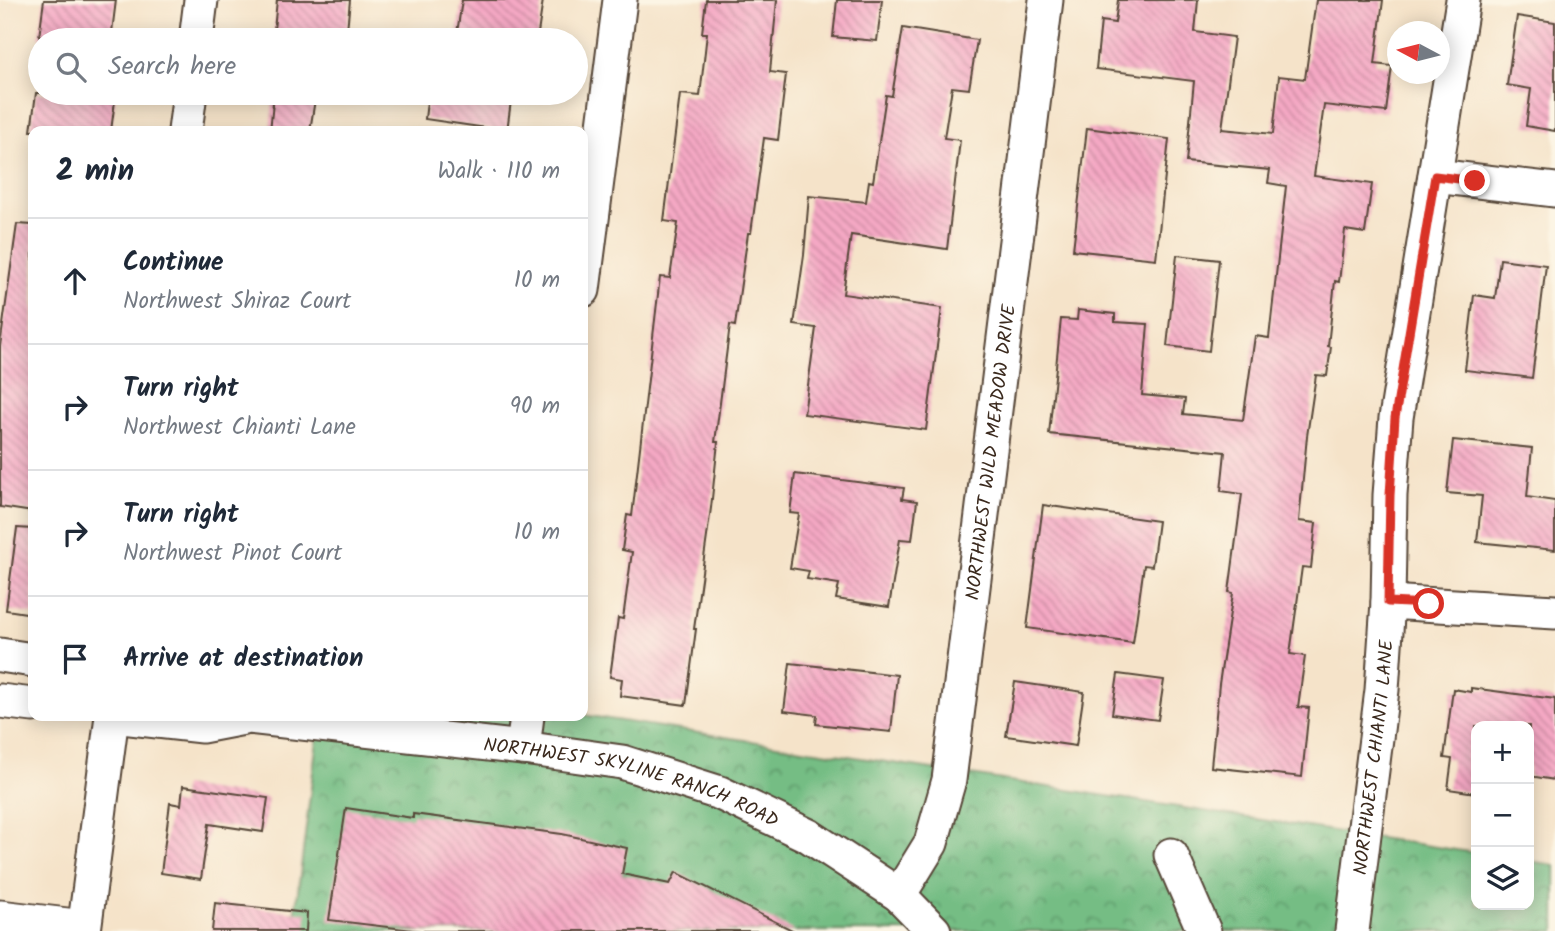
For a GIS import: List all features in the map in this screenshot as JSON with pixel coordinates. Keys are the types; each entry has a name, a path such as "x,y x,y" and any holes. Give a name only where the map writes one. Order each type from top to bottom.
{"street":[{"path":"198,28 201,0"},
{"path":"588,251 620,0"},
{"name":"NORTHWEST WILD MEADOW DRIVE","path":"899,895 931,843 949,780 1046,0"},
{"name":"NORTHWEST CHIANTI LANE","path":"1352,931 1382,690 1395,418 1463,0"},
{"path":"186,126 188,105"},
{"path":"1435,176 1555,190"},
{"path":"1388,602 1555,612"},
{"path":"0,655 28,659"},
{"path":"0,701 28,704"},
{"path":"0,917 84,929 111,721"},
{"name":"NORTHWEST SKYLINE RANCH ROAD","path":"157,721 202,726 225,721"},
{"name":"NORTHWEST SKYLINE RANCH ROAD","path":"291,721 622,762 720,793 809,836 899,895 934,931"},
{"path":"523,748 526,721"},
{"path":"1171,855 1204,931"}],"green space":[{"path":"588,716 1471,852 1471,910 1534,910 1534,862 1555,865 1555,931 293,931 319,721 588,721"}],"building":[{"path":"44,0 116,0 112,28 40,28"},
{"path":"277,0 350,0 347,28 274,28"},
{"path":"462,0 543,0 539,28 458,28"},
{"path":"706,0 777,0 770,72 786,74 778,140 764,138 735,326 730,325 715,442 718,442 711,508 686,705 620,696 622,679 610,677 618,618 623,619 632,552 622,550 627,515 632,516 660,277 670,278 678,223 664,221 680,94 700,96 707,33 702,33"},
{"path":"837,0 882,0 877,41 833,37"},
{"path":"1118,0 1198,0 1195,32 1234,37 1222,129 1273,134 1279,76 1305,79 1316,0 1383,0 1375,64 1387,65 1387,84 1390,84 1386,112 1324,105 1314,176 1372,184 1365,233 1345,230 1339,282 1335,281 1327,376 1316,375 1307,436 1299,521 1316,523 1311,568 1302,567 1290,654 1305,656 1298,707 1309,708 1302,777 1211,767 1219,684 1233,593 1229,592 1242,494 1221,491 1225,452 1049,434 1061,319 1077,320 1078,310 1115,314 1115,322 1148,324 1142,395 1185,399 1183,414 1243,420 1255,336 1269,338 1286,186 1268,183 1270,170 1186,162 1194,81 1096,69 1101,21 1115,23"},
{"path":"1517,16 1555,22 1555,131 1526,126 1531,89 1507,85"},
{"path":"903,28 977,40 969,89 952,87 944,138 960,140 947,249 851,235 843,294 942,308 926,430 804,414 816,328 794,325 809,196 866,202 869,181 873,182 886,95 892,96"},
{"path":"34,105 114,105 112,126 32,126"},
{"path":"273,105 314,105 311,126 271,126"},
{"path":"427,105 510,105 508,126 473,126 425,119"},
{"path":"1087,128 1169,139 1156,259 1073,250"},
{"path":"17,224 28,225 28,511 0,507 0,346"},
{"path":"1177,255 1219,260 1209,351 1167,346"},
{"path":"1500,259 1546,265 1532,378 1465,370 1474,295 1495,298"},
{"path":"1453,440 1532,448 1527,497 1555,501 1555,550 1477,542 1482,496 1447,493"},
{"path":"795,474 904,488 902,499 917,501 912,540 900,539 889,607 836,599 839,584 807,579 809,571 790,568 799,514 790,513"},
{"path":"1043,505 1158,521 1152,566 1144,565 1133,643 1027,628"},
{"path":"17,528 28,529 28,613 6,610"},
{"path":"790,663 897,675 891,732 816,724 817,715 784,711"},
{"path":"1118,674 1164,680 1158,720 1112,714"},
{"path":"1015,682 1084,692 1076,746 1006,736"},
{"path":"1471,688 1555,699 1555,780 1534,777 1534,721 1471,721 1471,792 1448,789 1452,759 1444,758 1453,689 1471,692"},
{"path":"183,786 268,798 263,832 209,824 201,879 161,873 170,803 181,805"},
{"path":"346,808 562,834 627,848 622,874 670,884 676,872 794,931 421,931 329,920"},
{"path":"215,903 307,913 306,931 212,931"}],"route":[{"path":"1429,604 1388,602 1395,418 1435,176 1475,181"}]}
